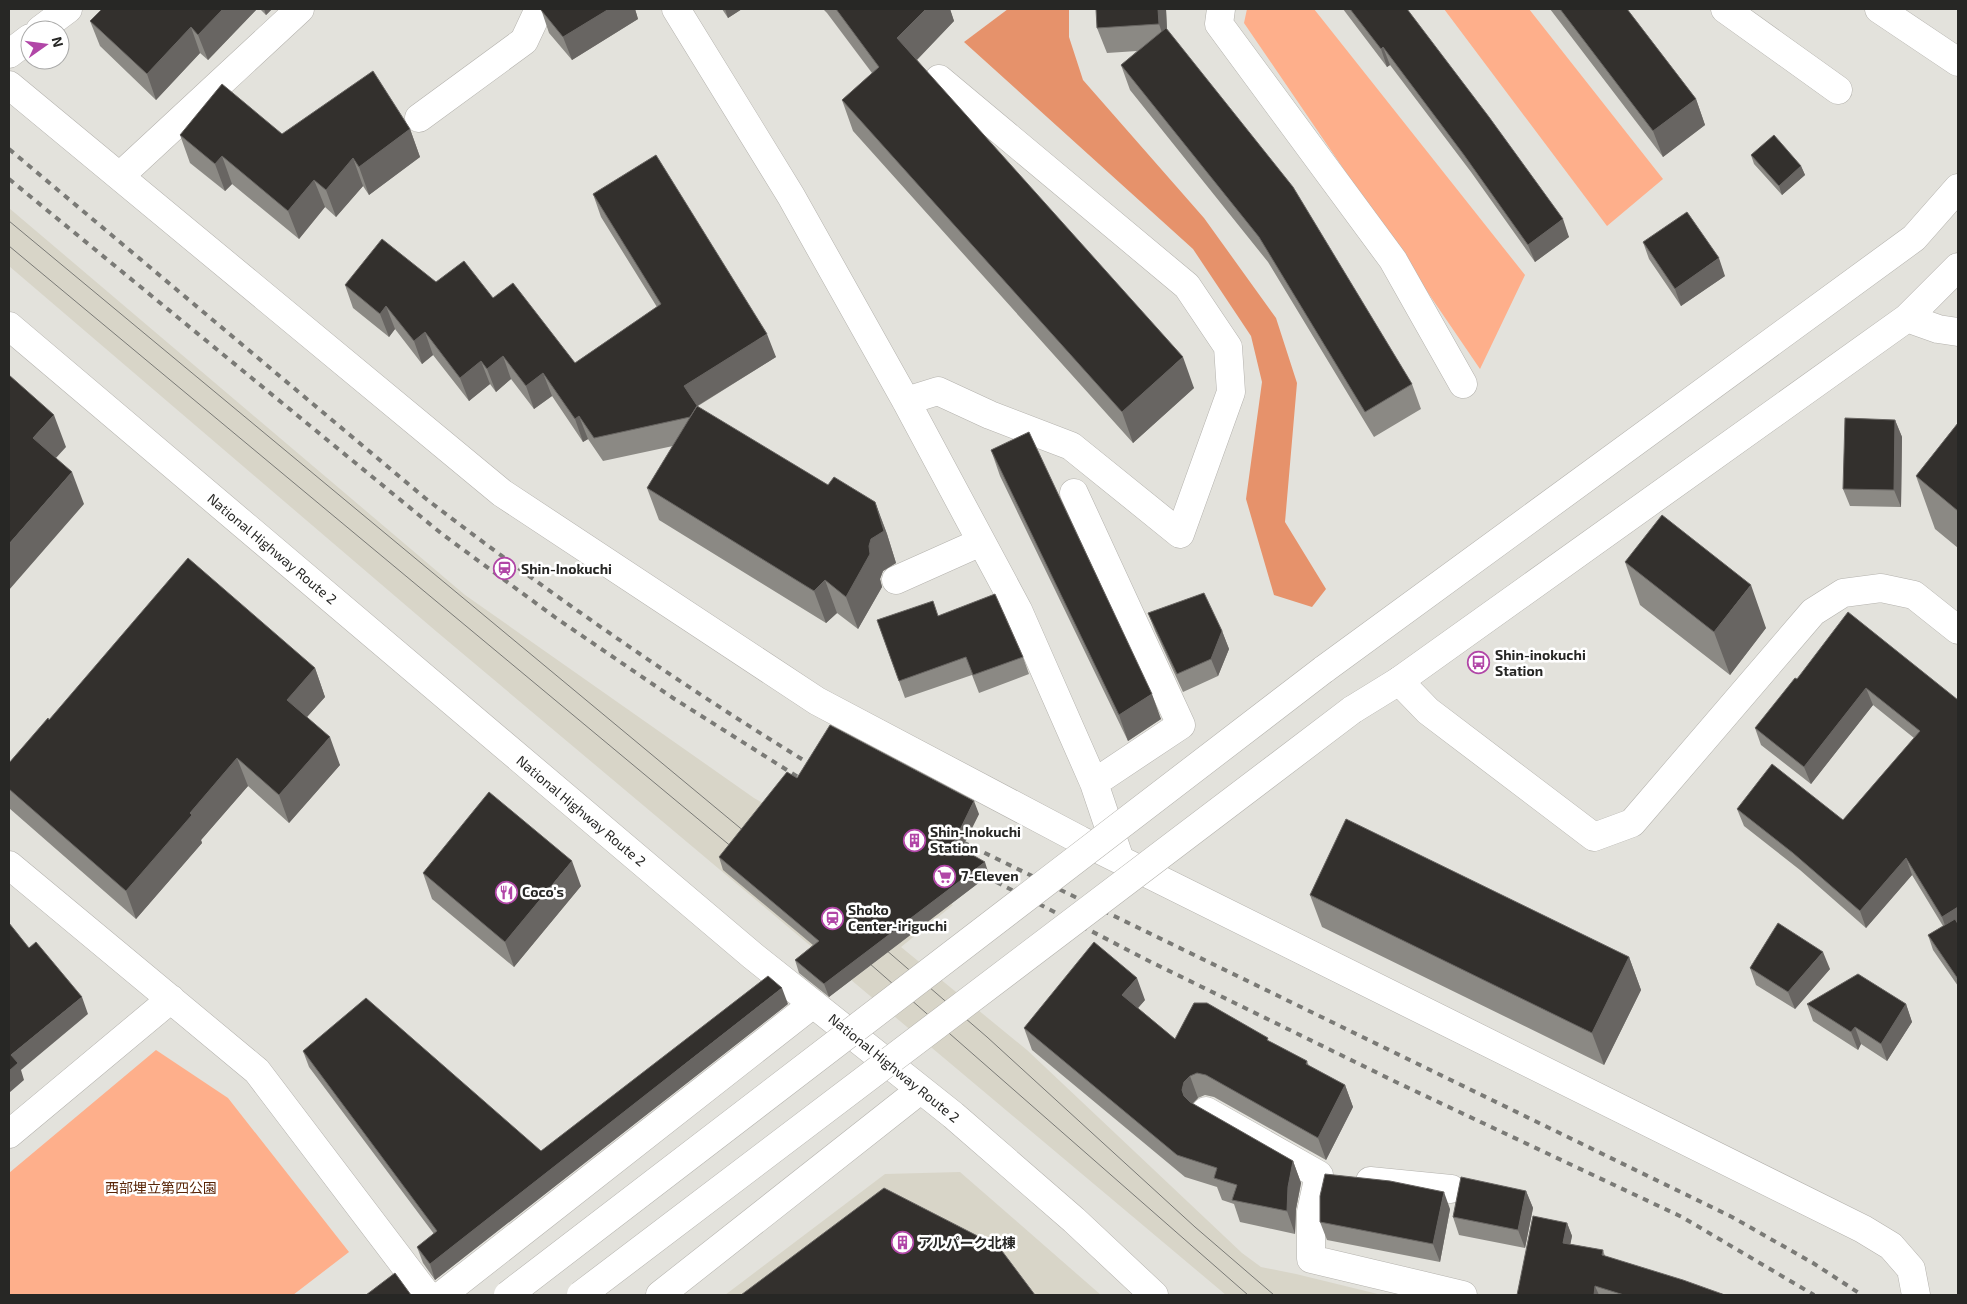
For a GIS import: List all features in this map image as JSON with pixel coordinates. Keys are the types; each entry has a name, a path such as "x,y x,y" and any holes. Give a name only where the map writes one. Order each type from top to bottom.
{"main road":[{"path":"53,20 68,9"},
{"path":"120,176 300,9"},
{"path":"419,118 524,41 539,9"},
{"path":"676,9 791,196 906,401 1018,610 1094,783 1120,860"},
{"path":"1221,9 1220,24 1393,260 1463,384"},
{"path":"1725,9 1838,90"},
{"path":"1879,9 1958,62"},
{"path":"9,54 20,46"},
{"path":"906,401 938,392 990,415 1071,446 1180,534 1230,392 1228,347 1188,286 939,79"},
{"path":"9,85 502,493 817,701 1120,860 1863,1229 1891,1246 1911,1269 1916,1295"},
{"path":"508,1295 1323,670 1914,238 1958,188"},
{"path":"582,1295 1352,710 1399,681 1907,318 1958,267"},
{"path":"1907,318 1938,329 1958,332"},
{"name":"National Highway Route 2","path":"9,326 753,956 953,1115 1074,1220 1154,1295"},
{"path":"1074,493 1181,725 1094,783"},
{"path":"896,580 981,542"},
{"path":"1399,681 1428,711 1594,837 1632,823 1813,612 1843,593 1881,588 1914,595 1958,630"},
{"path":"9,864 256,1071 427,1295"},
{"path":"9,1134 171,999"},
{"path":"442,1295 813,1004"},
{"path":"660,1295 920,1090"},
{"path":"1206,1111 1318,1175 1451,1189"},
{"path":"1318,1175 1311,1212 1311,1259 1463,1295"}],"shaded area":[{"path":"1008,9 1069,9 1069,37 1083,80 1204,218 1276,318 1297,383 1285,522 1326,589 1312,607 1274,595 1246,499 1262,382 1251,336 1193,249 964,42"},
{"path":"9,208 465,595 754,798 855,855 953,905 901,947 1027,1050 1242,1253 1261,1267 1382,1295 1226,1295 437,632 9,266"},
{"path":"960,1172 1101,1295 725,1295 885,1174"}],"green space":[{"path":"1247,9 1314,9 1525,275 1480,369 1244,23"},
{"path":"1444,9 1529,9 1663,179 1607,226"},
{"name":"西部埋立第四公園","path":"156,1050 228,1098 349,1252 293,1295 9,1295 9,1173"}],"building":[{"path":"102,9 223,9 198,35 191,27 147,74 90,21"},
{"path":"541,9 609,9 563,37"},
{"path":"836,9 926,9 897,38 1183,357 1122,412 842,100 879,67"},
{"path":"1096,9 1158,9 1159,24 1097,28"},
{"path":"1350,9 1407,9 1563,219 1528,245 1464,155 1383,47 1381,49"},
{"path":"1560,9 1627,9 1696,99 1653,131"},
{"path":"1166,28 1293,187 1412,384 1365,412 1259,237 1121,65"},
{"path":"373,71 410,129 359,167 353,158 326,190 314,180 288,211 222,156 215,164 180,135 222,84 282,134"},
{"path":"1774,135 1801,166 1779,186 1751,155"},
{"path":"656,155 767,334 684,386 698,407 690,417 594,438 579,416 575,419 543,373 526,386 503,356 487,369 481,361 460,378 425,332 414,341 386,306 380,314 345,285 382,239 436,282 464,261 493,298 513,283 575,363 661,304 593,194"},
{"path":"1687,212 1719,258 1675,289 1643,242"},
{"path":"9,375 54,415 33,438 72,472 9,544"},
{"path":"697,406 828,485 834,477 875,502 884,531 871,539 869,546 870,554 846,597 825,580 814,591 647,488"},
{"path":"1845,418 1895,420 1894,490 1843,489"},
{"path":"1958,423 1958,511 1916,476"},
{"path":"1029,432 1152,694 1119,715 991,450"},
{"path":"1662,515 1751,585 1714,632 1625,562"},
{"path":"188,558 315,668 287,700 330,737 279,795 237,758 190,813 192,815 126,891 9,789 9,763 48,718 49,720"},
{"path":"1204,593 1222,631 1211,659 1177,674 1148,613"},
{"path":"995,594 1023,657 973,675 966,657 899,681 877,620 933,601 938,616"},
{"path":"1848,612 1958,700 1958,907 1942,917 1906,858 1860,911 1793,853 1737,809 1772,764 1843,820 1920,731 1866,688 1804,767 1755,728 1795,678 1797,679"},
{"path":"830,725 974,801 953,844 985,862 824,984 795,960 819,941 719,857 787,772 797,778"},
{"name":"Coco's","path":"489,792 572,861 505,942 423,873"},
{"path":"1346,819 1629,957 1592,1033 1310,895"},
{"path":"1955,919 1958,924 1958,979 1928,935"},
{"path":"9,923 29,948 36,942 82,997 11,1055 18,1063 9,1071"},
{"path":"1778,923 1823,952 1788,992 1750,968"},
{"path":"1094,942 1137,978 1122,995 1175,1039 1194,1003 1207,1003 1268,1038 1267,1040 1307,1061 1306,1064 1345,1085 1318,1138 1206,1075 1197,1073 1190,1076 1184,1082 1182,1090 1184,1096 1190,1102 1293,1161 1288,1187 1287,1211 1232,1200 1237,1185 1214,1178 1217,1168 1177,1155 1024,1028"},
{"path":"1858,974 1906,1004 1881,1044 1855,1027 1851,1032 1807,1004"},
{"path":"768,976 782,988 430,1264 417,1247 437,1231 303,1051 366,998 541,1151"},
{"path":"1325,1174 1390,1181 1444,1192 1433,1244 1320,1222 1320,1196"},
{"path":"1461,1177 1526,1191 1518,1230 1453,1217"},
{"name":"アルパーク北棟","path":"884,1188 999,1247 1035,1295 741,1295"},
{"path":"1533,1216 1567,1223 1563,1243 1603,1250 1602,1255 1725,1295 1624,1295 1595,1286 1594,1295 1517,1295"},
{"path":"395,1273 411,1295 366,1295"}],"tram line":[{"path":"9,221 751,837"},
{"path":"9,246 739,853"},
{"path":"878,943 987,1037 1195,1227 1274,1295"},
{"path":"861,956 1248,1295"}],"railway":[{"path":"9,149 425,498 520,570 618,639 767,738 818,769"},
{"path":"9,179 442,534 556,618 673,698 809,784"},
{"path":"952,837 1732,1217 1813,1263 1862,1295"},
{"path":"975,871 1151,962 1398,1083 1682,1217 1814,1295"}],"place":[{"name":"Shin-Inokuchi","path":"505,569"},
{"name":"Shin-inokuchi Station","path":"1479,663"},
{"name":"Shin-Inokuchi Station","path":"914,840"},
{"name":"7-Eleven","path":"945,876"},
{"name":"Coco's","path":"506,892"},
{"name":"Shoko Center-iriguchi","path":"832,918"},
{"name":"アルパーク北棟","path":"902,1243"}]}
